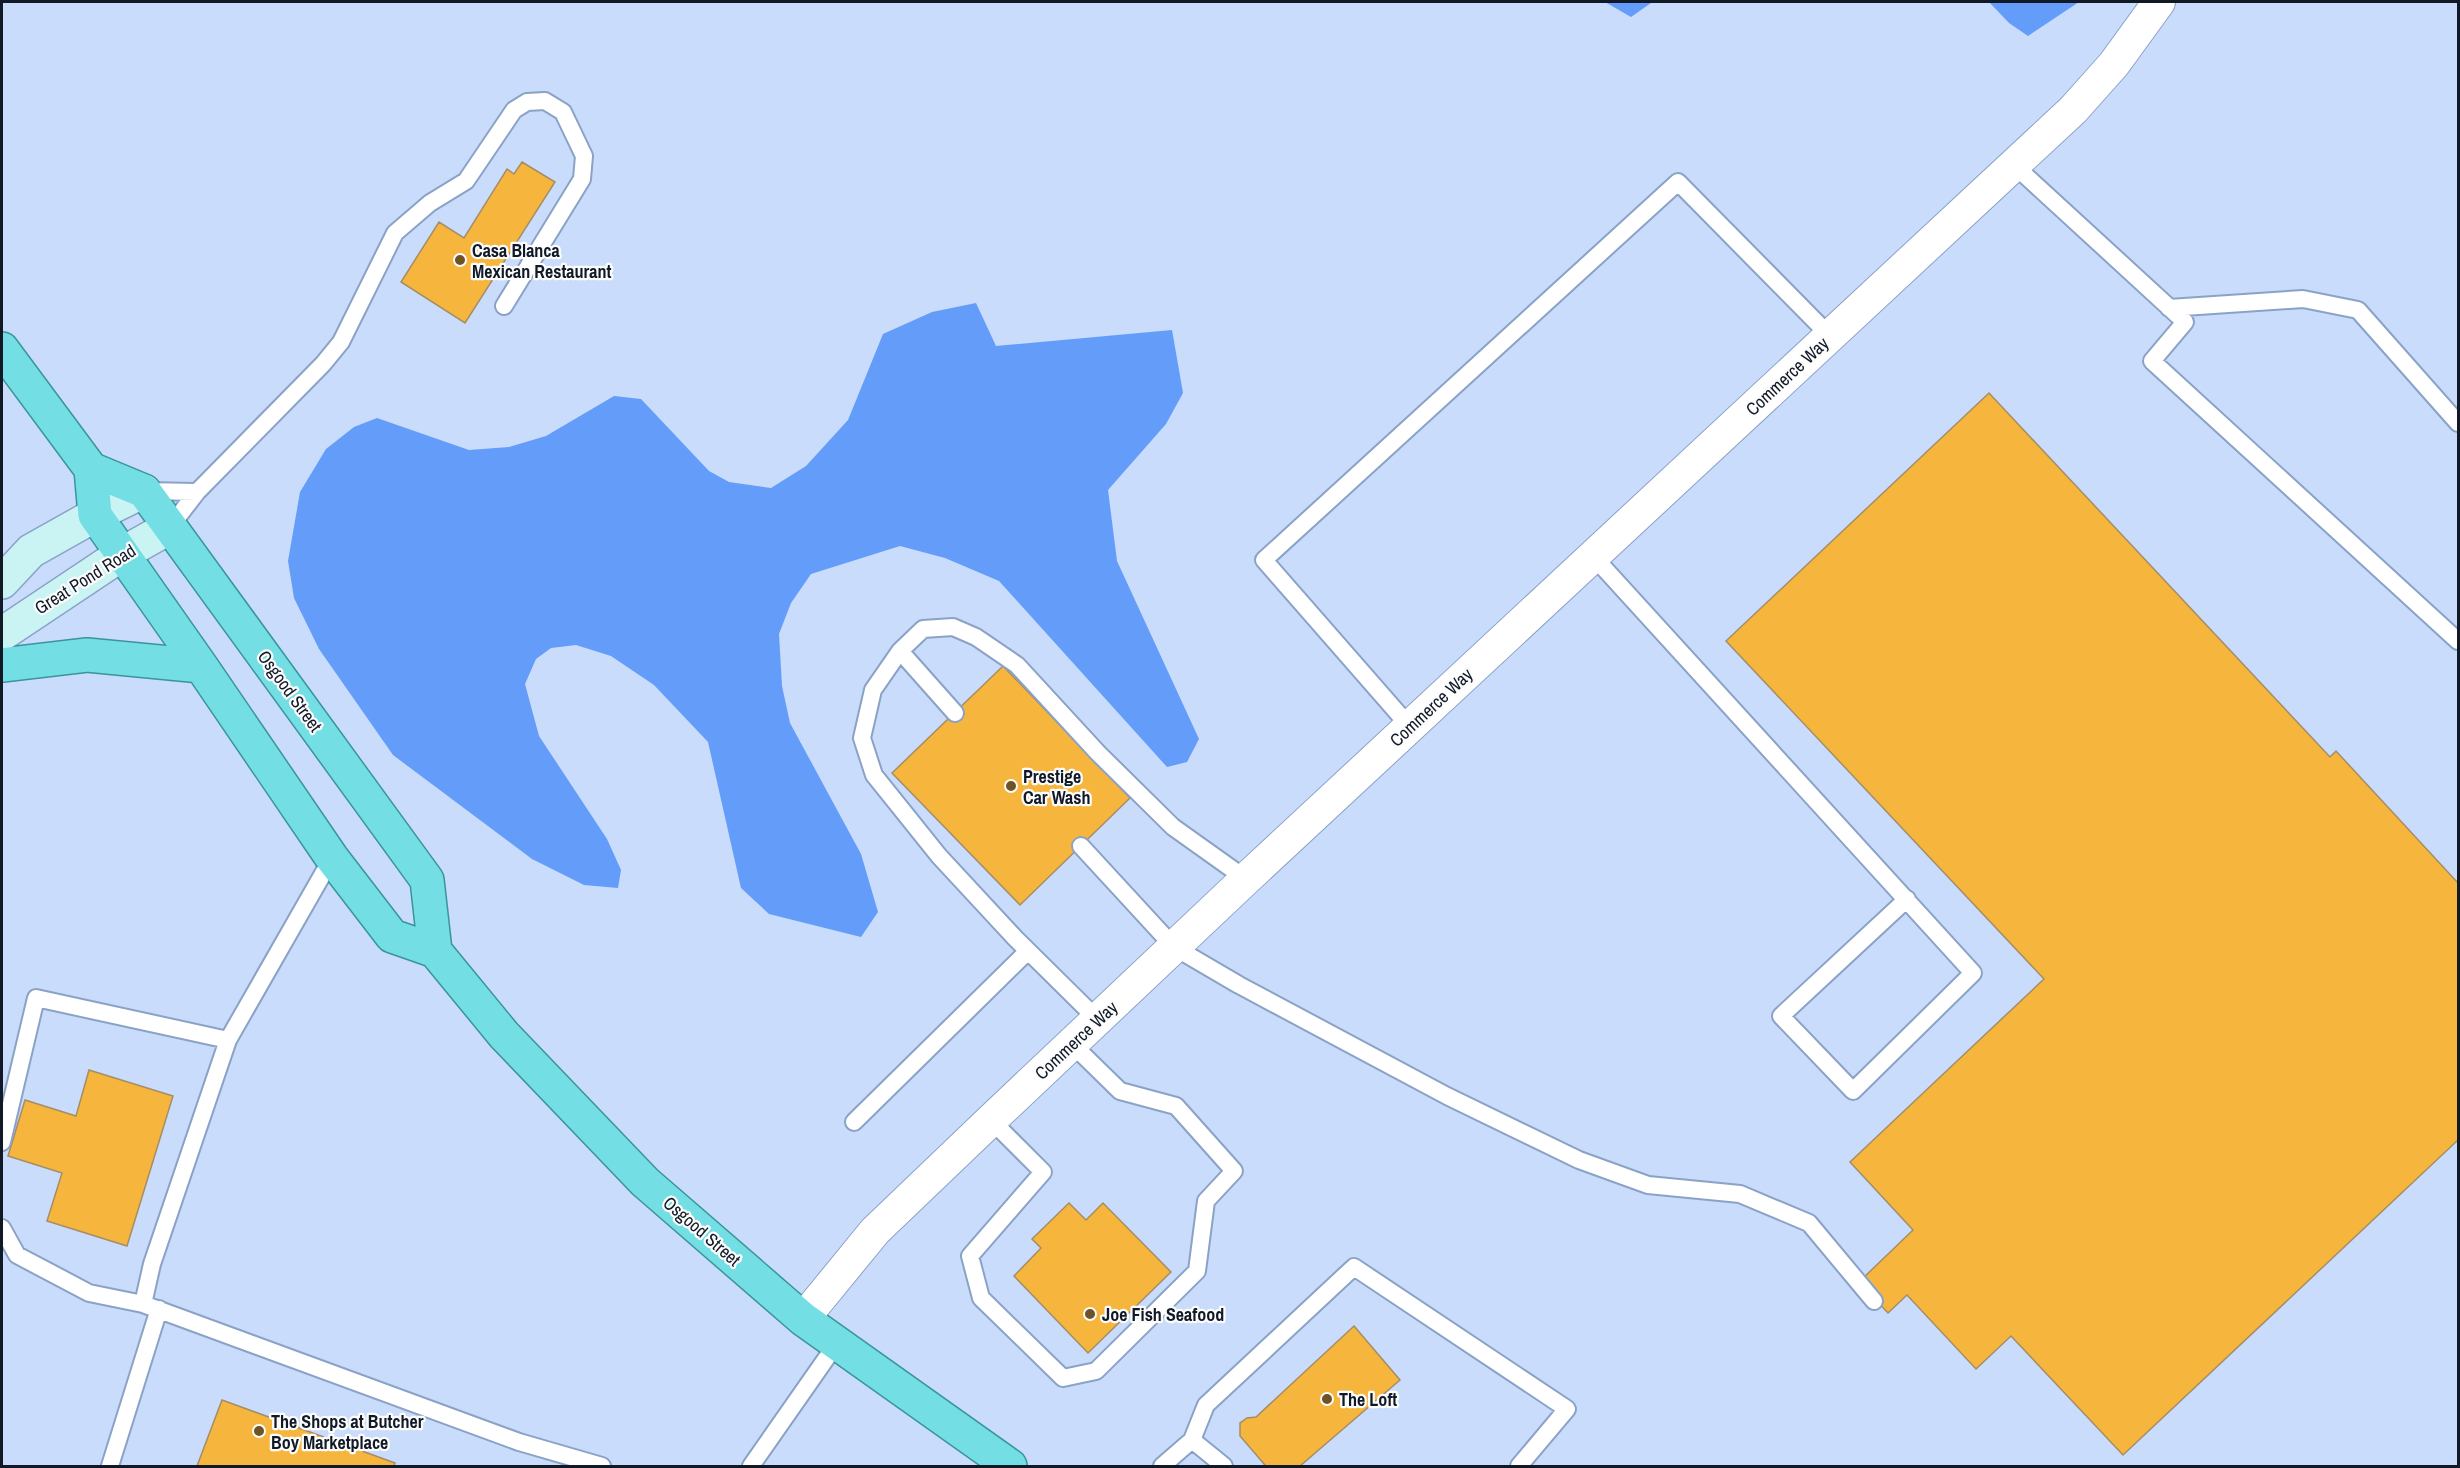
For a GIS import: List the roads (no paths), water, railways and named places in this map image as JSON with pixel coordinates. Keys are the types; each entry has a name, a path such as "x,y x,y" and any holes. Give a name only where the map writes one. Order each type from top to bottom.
{"highway":[{"path":"2,349 91,469 144,491"},
{"path":"91,469 95,515 332,858 392,936 435,951"},
{"name":"Osgood Street","path":"144,491 427,880 435,951 504,1035 629,1166 802,1318 1010,1467"},
{"path":"2,664 87,655 201,666"}],"main road":[{"path":"2,582 31,551 144,491"},
{"name":"Great Pond Road","path":"2,634 36,609 122,554 170,527"}],"street":[{"name":"Commerce Way","path":"802,1318 875,1231 991,1120 1246,879 2073,110 2114,64 2159,2"}],"lane":[{"path":"170,527 198,492 300,388 341,342 395,233 430,203 466,181 514,110 527,102 545,101 563,112 584,156 582,179 504,306"},
{"path":"2014,165 2185,322 2152,361 2458,641"},
{"path":"1410,727 1264,560 1678,182 1830,336"},
{"path":"2169,308 2302,300 2358,310 2458,423"},
{"path":"144,491 198,492"},
{"path":"1593,556 1906,899 1973,973 1853,1091 1781,1016 1906,899"},
{"path":"1098,1020 1028,951 939,856 874,775 862,738 873,690 900,651 923,629 953,627 976,637 1017,665 1098,753 1173,827 1246,879"},
{"path":"900,651 955,713"},
{"path":"1081,846 1174,947 1239,985 1447,1096 1579,1160 1648,1185 1740,1194 1809,1223 1874,1301"},
{"path":"110,1467 151,1306 152,1264 228,1040 332,858"},
{"path":"854,1122 1028,951"},
{"path":"2,1142 36,998 228,1040"},
{"path":"991,1120 1042,1172 970,1256 981,1298 1064,1378 1096,1371 1197,1271 1206,1201 1234,1171 1176,1106 1120,1091 1072,1044"},
{"path":"2,1228 16,1255 89,1293 151,1306 519,1442 602,1467"},
{"path":"1162,1467 1192,1440 1206,1405 1354,1267 1567,1409 1519,1467"},
{"path":"751,1467 837,1343"},
{"path":"1192,1440 1224,1467"}],"water":[{"path":"1605,2 1729,2 1651,3 1631,17"},
{"path":"1989,2 2079,2 2028,36 2009,23"},
{"path":"976,303 996,346 1172,330 1183,393 1166,424 1108,490 1117,561 1199,739 1187,762 1167,767 999,581 945,558 900,546 811,574 791,603 779,634 782,686 790,723 861,854 878,912 861,937 769,914 741,888 708,742 654,685 611,656 576,645 551,648 536,659 525,684 539,736 607,839 621,870 618,888 584,885 532,859 393,755 319,649 294,598 288,561 300,492 326,449 354,427 377,418 469,450 509,447 546,436 614,396 641,399 709,471 729,482 771,488 806,466 848,420 883,334 932,312"}],"place":[{"name":"Casa Blanca Mexican Restaurant","path":"460,260"},
{"name":"Prestige Car Wash","path":"1011,786"},
{"name":"Joe Fish Seafood","path":"1090,1314"},
{"name":"The Loft","path":"1327,1399"},
{"name":"The Shops at Butcher Boy Marketplace","path":"259,1431"}]}
